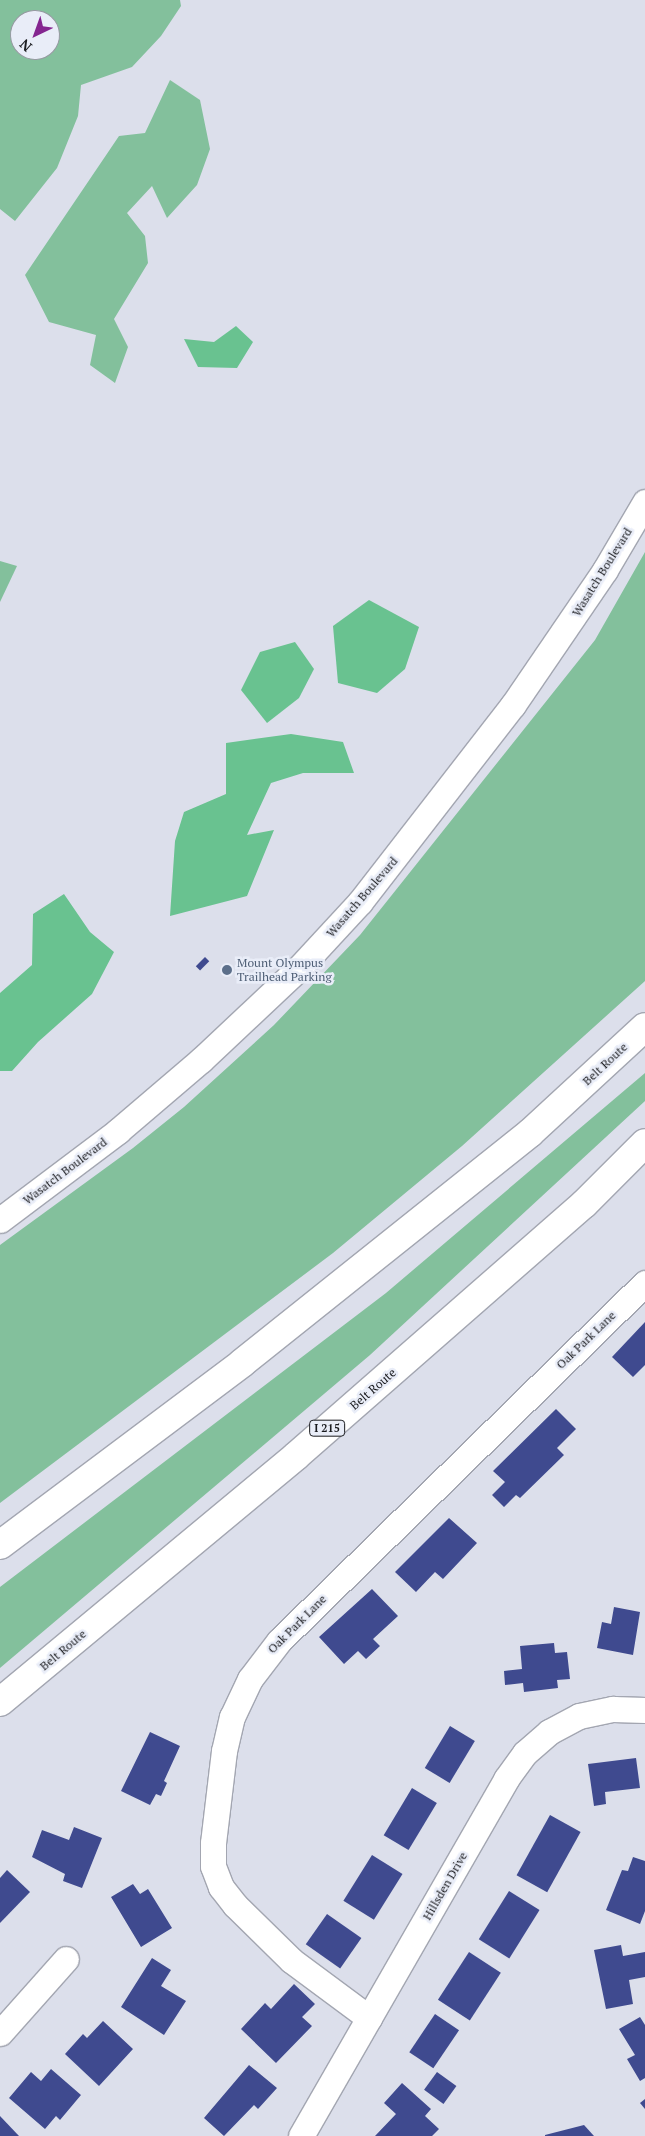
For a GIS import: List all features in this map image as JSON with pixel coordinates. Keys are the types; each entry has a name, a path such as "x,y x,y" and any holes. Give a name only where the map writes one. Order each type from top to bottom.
{"highway":[{"name":"Belt Route","path":"0,1544 242,1363 530,1133 645,1027"},
{"name":"Belt Route","path":"0,1702 310,1443 584,1204 645,1143"}],"street":[{"name":"Wasatch Boulevard","path":"0,1220 118,1131 186,1073 279,987 360,902 513,705 600,578 645,502"},
{"name":"Oak Park Lane","path":"368,2018 291,1960 235,1905 221,1887 213,1866 213,1842 224,1751 232,1717 250,1679 279,1641 645,1283"},
{"name":"Hillsden Drive","path":"301,2136 506,1779 525,1753 549,1732 579,1716 613,1709 645,1710"},
{"path":"0,2033 66,1959"}],"green space":[{"path":"0,0 180,0 181,6 161,36 132,67 81,85 78,116 57,168 15,221 0,209"},
{"path":"170,80 200,100 210,149 197,185 167,218 152,186 127,213 145,236 148,263 114,319 128,347 115,383 90,365 96,335 49,322 25,275 119,136 145,133"},
{"path":"236,326 253,342 237,368 198,367 184,339 214,342"},
{"path":"645,552 645,981 462,1146 333,1253 0,1503 0,1245 133,1148 184,1107 274,1025 360,935 595,640"},
{"path":"0,561 17,566 0,602"},
{"path":"369,600 419,627 405,669 377,693 338,683 333,626"},
{"path":"295,642 314,669 299,698 267,723 241,690 260,652"},
{"path":"291,734 343,742 354,773 303,773 271,783 247,835 274,830 247,896 170,916 175,841 184,812 226,794 226,743"},
{"path":"64,894 90,932 114,952 92,994 38,1042 12,1071 0,1071 0,993 32,965 33,914"},
{"path":"645,1073 645,1101 370,1355 0,1668 0,1587 386,1293"}],"building":[{"path":"205,957 209,961 200,970 196,966"},
{"path":"645,1322 645,1365 633,1377 612,1357"},
{"path":"556,1409 576,1429 557,1448 564,1455 520,1498 516,1495 504,1507 492,1495 505,1482 493,1471"},
{"path":"449,1518 477,1543 443,1579 435,1572 416,1592 395,1572"},
{"path":"372,1589 398,1616 373,1639 380,1646 366,1659 358,1651 344,1664 319,1637"},
{"path":"614,1607 640,1612 633,1655 597,1648 602,1622 611,1624"},
{"path":"554,1643 555,1653 567,1652 570,1679 557,1680 558,1688 524,1692 523,1683 505,1685 504,1671 522,1669 520,1646"},
{"path":"450,1726 475,1741 450,1783 425,1768"},
{"path":"150,1732 180,1746 164,1781 167,1783 161,1796 156,1794 150,1805 121,1791"},
{"path":"636,1758 640,1788 605,1792 606,1804 594,1806 588,1764"},
{"path":"412,1788 437,1803 409,1850 384,1835"},
{"path":"550,1815 581,1832 547,1892 517,1875"},
{"path":"74,1827 102,1838 82,1888 63,1881 65,1874 32,1857 42,1830 69,1840"},
{"path":"372,1855 403,1874 374,1920 343,1901"},
{"path":"633,1857 645,1861 645,1911 640,1924 606,1910 622,1870 628,1871"},
{"path":"7,1870 30,1892 0,1923 0,1878"},
{"path":"133,1884 140,1894 148,1889 172,1928 141,1947 111,1897"},
{"path":"509,1891 540,1910 509,1958 479,1939"},
{"path":"327,1914 361,1938 340,1968 306,1944"},
{"path":"621,1945 623,1956 645,1952 645,1977 629,1980 633,2004 606,2009 594,1950"},
{"path":"469,1952 501,1973 470,2021 438,2000"},
{"path":"152,1958 171,1970 161,1986 186,2001 164,2035 121,2007"},
{"path":"294,1984 315,2004 302,2017 312,2026 276,2063 241,2029 265,2003 271,2009"},
{"path":"435,2014 459,2030 433,2068 409,2052"},
{"path":"640,2017 645,2025 645,2078 640,2081 627,2059 635,2055 619,2029"},
{"path":"103,2021 133,2049 99,2086 65,2054 83,2034 87,2038"},
{"path":"249,2065 277,2088 258,2109 254,2105 224,2136 204,2118"},
{"path":"51,2069 81,2095 60,2120 56,2116 45,2129 9,2098 31,2072 41,2081"},
{"path":"437,2072 456,2086 443,2104 424,2090"},
{"path":"402,2083 431,2109 425,2116 439,2129 432,2136 375,2136 396,2114 384,2103"},
{"path":"645,2099 645,2109 640,2103"},
{"path":"0,2116 19,2136 0,2136"},
{"path":"584,2125 594,2136 545,2136 545,2135"}],"place":[{"name":"Mount Olympus Trailhead Parking","path":"227,970"}]}
